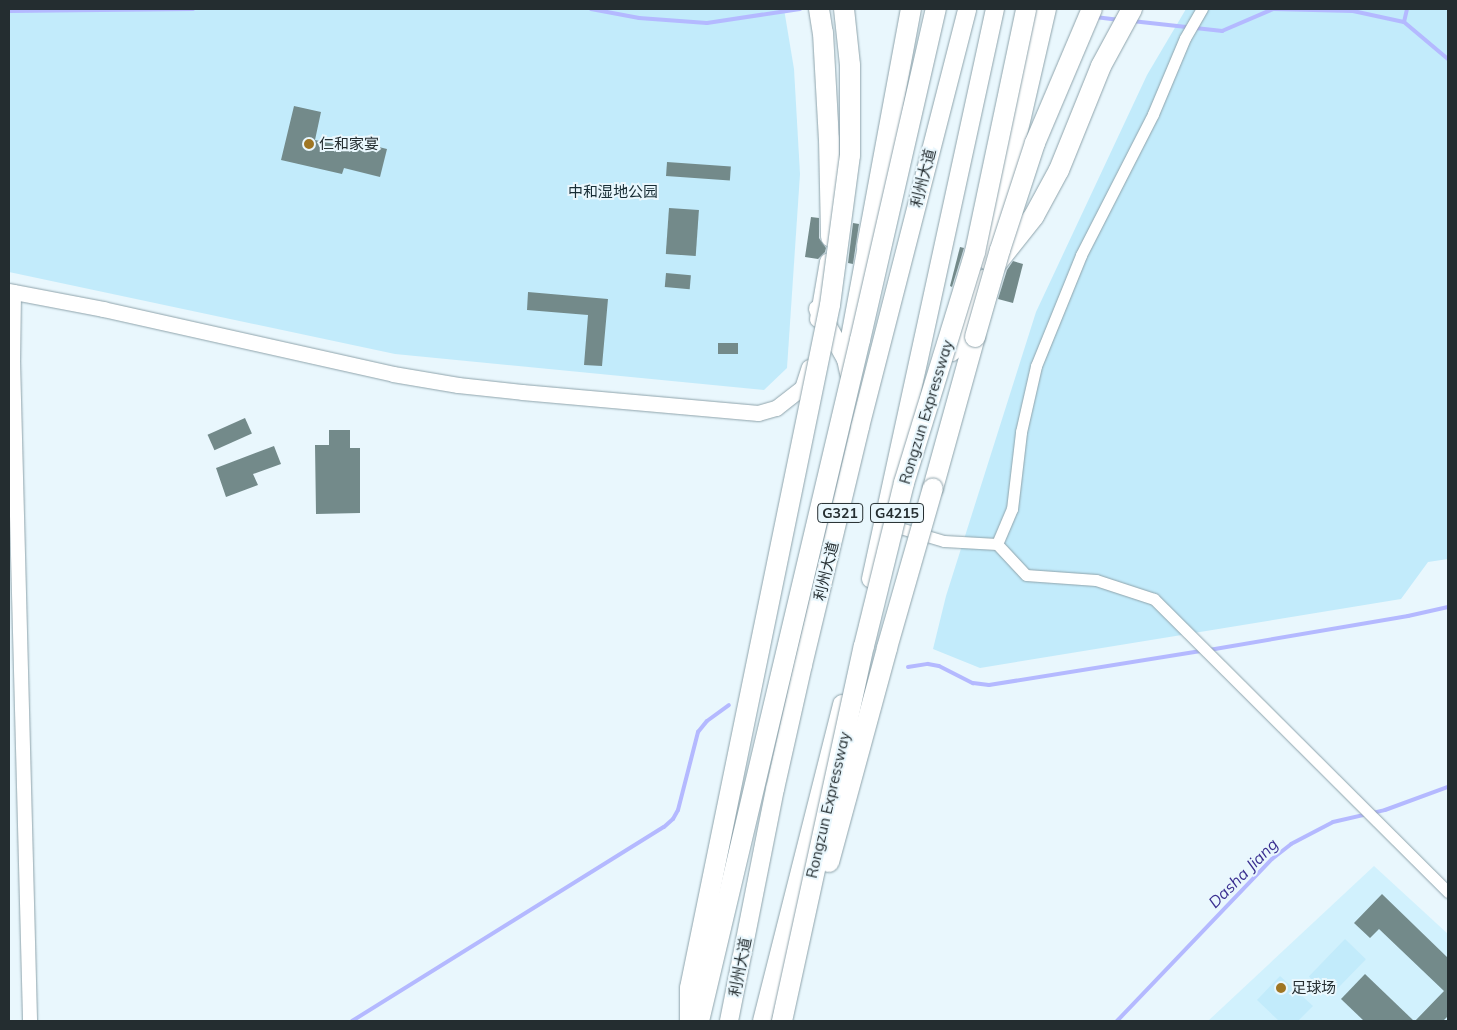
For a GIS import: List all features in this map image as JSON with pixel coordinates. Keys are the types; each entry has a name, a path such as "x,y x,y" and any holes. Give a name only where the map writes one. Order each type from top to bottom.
{"highway":[{"path":"820,9 829,139 831,237"},
{"path":"690,1021 692,979 830,305 850,155 850,65 844,9"},
{"path":"846,359 911,9"},
{"path":"698,1021 858,350 936,9"},
{"name":"利州大道","path":"729,1021 775,789 860,427 967,9"},
{"name":"G321","path":"762,1021 843,699 892,487 995,9"},
{"name":"Rongzun Expressway","path":"782,1021 864,646 904,484 975,252 1026,9"},
{"path":"791,973 824,879 887,648 1000,250 1035,143 1092,9"},
{"path":"984,279 1034,216 1059,170 1087,98 1116,37 1132,9"},
{"path":"892,487 984,279 1045,13"},
{"path":"818,308 846,359 860,427"}],"main road":[{"path":"10,292 103,309 393,374 458,386 758,412 776,408 802,388 808,376 831,237"}],"street":[{"path":"997,544 1012,509 1021,432 1036,366 1081,255 1153,114 1185,38 1202,9"},
{"path":"10,292 30,1021"},
{"path":"883,524 944,541 997,544 1026,575 1096,580 1154,599 1219,666 1448,892"}],"shaded area":[{"path":"1374,866 1448,934 1448,1021 1208,1021"}],"green space":[{"name":"中和湿地公园","path":"9,9 784,9 794,69 800,174 787,368 764,390 395,354 9,272"},
{"path":"1186,9 1448,9 1448,559 1428,562 1401,599 980,668 933,649 946,596 1036,312 1147,75"},
{"path":"1345,939 1366,959 1330,997 1309,976"},
{"name":"足球场","path":"1280,976 1313,1006 1298,1021 1279,1021 1257,1000"}],"building":[{"name":"仁和家宴","path":"294,106 321,112 315,140 348,147 350,140 387,149 380,177 344,168 342,174 281,160"},
{"path":"667,162 731,166 730,180 666,176"},
{"path":"669,208 699,210 696,256 666,254"},
{"path":"811,217 819,218 819,238 826,248 825,252 818,259 805,257"},
{"path":"853,223 859,224 853,264 848,263"},
{"path":"960,247 964,248 952,287 950,286"},
{"path":"1013,261 1023,264 1013,303 998,299 1007,270"},
{"path":"666,273 691,275 690,289 665,287"},
{"path":"528,292 608,299 602,366 584,365 588,315 527,310"},
{"path":"718,343 738,343 738,354 718,354"},
{"path":"245,418 252,434 214,450 208,435"},
{"path":"329,430 350,430 350,448 360,448 360,513 316,514 315,445 329,445"},
{"path":"274,446 281,464 253,474 258,485 226,497 216,468"},
{"path":"1382,894 1448,958 1448,1016 1443,1021 1415,1021 1444,991 1379,929 1370,938 1354,923"},
{"path":"1365,974 1414,1021 1364,1021 1341,999"}],"waterway":[{"path":"9,11 193,9"},
{"path":"591,9 639,18 707,23 800,9"},
{"path":"1132,21 1222,31 1273,9 1353,11 1404,22 1448,59"},
{"path":"1404,22 1407,9"},
{"path":"1095,17 1118,20"},
{"path":"1209,650 1408,616 1448,607"},
{"path":"908,667 928,664 939,666 973,683 989,685 1202,651"},
{"path":"352,1021 664,827 673,819 678,810 698,732 707,721 729,705"},
{"name":"Dasha Jiang","path":"1117,1021 1272,859 1291,844 1333,822 1385,810 1448,787"}],"place":[{"name":"仁和家宴","path":"309,144"},
{"name":"足球场","path":"1281,988"}]}
